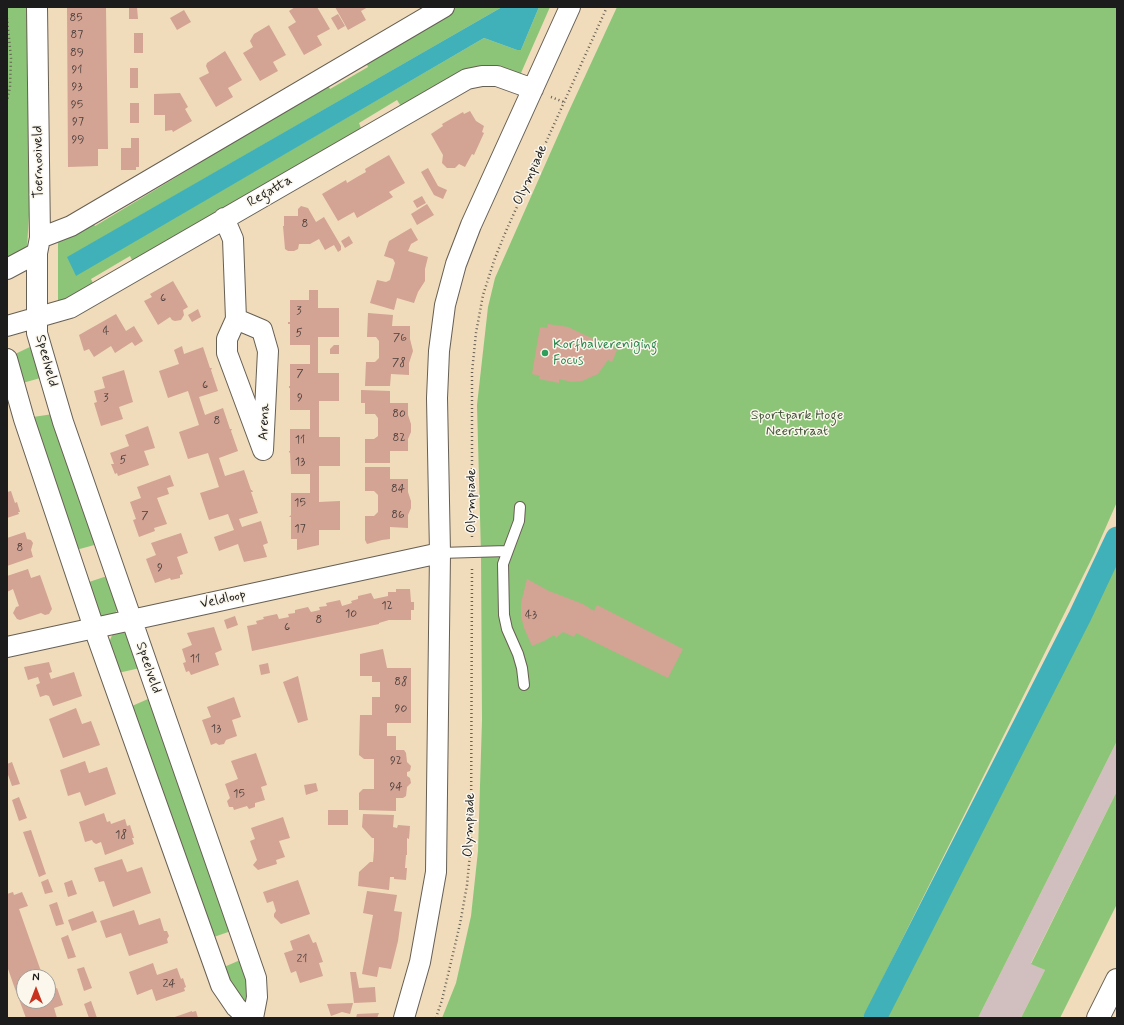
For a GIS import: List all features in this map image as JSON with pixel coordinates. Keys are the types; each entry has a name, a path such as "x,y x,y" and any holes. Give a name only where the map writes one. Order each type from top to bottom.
{"highway":[{"path":"1098,1018 1117,980"}],"street":[{"name":"Toernooiveld","path":"36,317 39,245 37,7"},
{"path":"7,269 39,245 444,7"},
{"path":"404,1018 420,962 436,872 440,553 437,398 439,351 445,305 456,264 471,225 570,7"},
{"name":"Regatta","path":"7,326 70,308 467,79 482,76 497,76 533,90"},
{"name":"Arena","path":"224,218 233,239 236,319 227,339 227,353 263,450 268,351 262,330 236,319"},
{"name":"Speelveld","path":"36,317 37,333 63,422 256,978 257,997 253,1018"},
{"path":"7,359 24,418 94,628 221,985 236,1007 248,1018"},
{"name":"Veldloop","path":"7,647 440,553"}],"lane":[{"path":"520,507 519,521 503,564 504,615 507,629 518,654 522,668 524,685"},
{"path":"440,553 507,552"}],"path":[{"name":"Olympiade","path":"436,1018 442,1000 460,924 467,885 471,844 472,372 476,333 483,295 495,258 607,7"},
{"path":"7,18 11,58 10,87 7,100"}],"shaded area":[{"path":"1117,741 1117,791 1031,963 1045,970 1021,1018 978,1018"}],"green space":[{"path":"7,7 28,7 32,165 27,248 7,258"},
{"path":"455,7 502,7 68,257 76,275 484,38 517,50 521,50 539,7 550,7 521,73 512,74 402,108 397,100 359,123 362,131 134,264 130,256 91,279 94,285 58,303 58,239 91,220 95,226 198,164 196,158 326,82 330,89 368,67 365,60"},
{"name":"Sportpark Hoge Neerstraat","path":"617,7 1117,7 1117,502 1094,554 863,1018 442,1018 456,983 471,916 478,851 482,720 481,554 477,405 488,307 495,278"},
{"path":"34,345 44,377 19,384 13,355"},
{"path":"53,414 98,544 76,550 33,417"},
{"path":"1117,562 1117,741 978,1018 885,1018 1099,601"},
{"path":"104,577 111,578 118,605 115,614 103,617 98,614 86,583"},
{"path":"121,631 127,634 140,668 118,673 110,646 110,640 113,633"},
{"path":"148,699 152,699 234,930 211,938 132,706"},
{"path":"1117,791 1117,904 1060,1018 1021,1018 1045,970 1031,964"},
{"path":"238,961 243,961 245,963 247,1001 244,1002 233,993 224,967"}],"water":[{"path":"502,7 539,7 521,50 517,50 484,38 76,276 67,257"}],"building":[{"path":"67,7 106,8 108,149 98,149 98,166 68,167"},
{"path":"129,7 137,7 138,19 129,19"},
{"path":"295,7 317,7 330,29 317,36 322,45 304,55 288,27 296,22 289,11"},
{"path":"335,7 368,7 361,11 366,20 348,30"},
{"path":"184,10 191,22 177,30 170,18"},
{"path":"338,14 345,26 338,30 331,18"},
{"path":"269,25 286,55 273,62 278,71 260,81 243,53 253,47 250,41 254,34"},
{"path":"134,33 143,33 143,53 134,53"},
{"path":"225,51 242,80 228,88 233,97 216,107 199,78 209,73 206,66 207,63"},
{"path":"130,68 138,68 138,88 130,88"},
{"path":"180,93 188,107 185,109 192,121 173,132 172,130 165,131 165,115 154,115 154,94"},
{"path":"130,103 139,103 139,123 130,123"},
{"path":"470,111 476,121 484,126 482,132 484,133 474,155 472,154 465,167 459,164 455,168 447,168 442,163 443,155 431,134 443,126 442,124 463,112 464,114"},
{"path":"131,138 139,138 139,167 136,167 136,170 121,170 121,148 131,148"},
{"path":"389,155 405,183 389,192 393,197 357,218 354,212 338,221 322,194 346,180 347,183 366,172 365,169"},
{"path":"428,168 438,186 447,190 443,199 434,195 421,172"},
{"path":"422,196 426,203 417,208 413,201"},
{"path":"427,204 434,215 417,225 411,214"},
{"path":"301,206 308,208 316,222 324,217 341,246 341,250 338,252 334,245 325,250 319,239 310,244 299,244 298,249 294,251 288,251 285,249 283,226 284,216 298,216 298,209"},
{"path":"411,228 418,240 411,244 408,251 428,257 425,269 425,281 418,292 414,303 397,298 394,310 370,303 377,280 386,282 390,280 395,263 393,259 384,256 389,241"},
{"path":"349,236 353,243 345,248 341,241"},
{"path":"173,281 188,307 183,310 184,315 181,320 175,321 170,317 158,325 144,301 152,297 150,294"},
{"path":"309,290 318,290 318,308 339,308 339,337 318,337 318,373 339,373 339,401 319,401 319,437 340,437 340,466 319,466 319,502 340,501 340,530 319,530 319,545 297,550 297,539 291,539 291,517 289,517 291,515 291,493 310,493 310,474 291,474 290,452 289,453 290,429 310,429 310,410 290,410 290,364 310,364 310,345 290,345 290,324 288,324 288,322 290,322 290,300 309,300"},
{"path":"198,309 201,317 192,322 188,315"},
{"path":"368,313 393,315 392,326 410,326 410,339 413,351 409,363 409,375 391,374 390,386 365,386 366,362 375,362 379,358 379,341 376,337 367,337"},
{"path":"116,314 126,331 134,326 143,341 135,346 132,342 115,353 111,346 94,357 89,349 84,351 79,335"},
{"path":"548,324 568,327 617,350 612,362 608,360 598,374 582,381 572,382 559,379 559,383 539,379 540,376 532,374 540,327 547,328"},
{"path":"334,345 339,345 339,354 330,354 330,349"},
{"path":"182,346 184,354 203,347 210,368 212,368 211,370 218,391 199,397 205,415 223,408 230,429 232,429 231,431 238,451 219,458 225,476 244,470 253,492 251,492 258,513 239,519 242,527 261,521 268,543 263,545 267,557 244,562 238,544 219,551 214,537 234,530 228,514 209,520 200,493 219,487 208,453 188,459 179,432 199,425 188,391 168,398 159,371 179,364 174,350"},
{"path":"124,370 133,402 119,407 123,419 101,426 94,403 97,402 94,391 105,388 102,377"},
{"path":"361,390 390,391 390,403 408,403 408,415 411,424 411,432 408,439 408,451 390,451 390,463 365,463 365,439 374,439 378,436 378,418 375,414 365,414 365,403 361,403"},
{"path":"148,426 155,448 144,451 149,465 118,476 117,473 115,474 111,464 114,464 110,453 129,446 125,435"},
{"path":"365,467 390,467 390,479 408,479 408,492 411,501 411,508 408,515 408,528 390,527 390,539 367,544 365,540 365,516 374,516 378,512 378,495 374,491 365,491"},
{"path":"170,475 174,486 167,488 169,494 157,498 167,524 154,528 155,531 139,537 133,520 136,519 130,502 141,498 137,487"},
{"path":"11,491 20,512 18,512 19,514 7,518 7,492"},
{"path":"25,532 27,539 31,540 33,543 31,550 33,557 7,566 7,538"},
{"path":"181,533 188,553 177,557 183,574 180,575 180,578 171,580 170,578 155,583 146,559 156,555 151,543"},
{"path":"28,569 31,578 40,575 52,609 49,614 45,615 41,613 20,620 17,619 13,613 16,607 19,606 13,589 7,592 7,576"},
{"path":"527,579 549,591 583,604 594,611 597,605 683,649 668,678 576,633 574,637 563,632 556,638 554,635 532,646 524,628 521,616 521,603"},
{"path":"396,589 410,589 411,602 414,602 414,610 411,610 411,620 389,620 379,624 252,651 247,626 257,624 256,621 264,619 263,617 277,614 279,619 289,617 288,614 295,613 295,610 308,607 311,612 320,610 319,607 327,606 326,603 340,600 342,606 352,603 351,601 358,599 358,596 371,593 374,599 388,596 388,592 396,592"},
{"path":"235,616 238,625 227,629 224,620"},
{"path":"214,627 222,650 215,653 219,665 191,675 189,671 186,672 183,663 186,662 182,649 192,645 187,633"},
{"path":"383,649 387,668 411,668 411,723 387,723 387,736 396,736 396,750 404,750 406,753 407,762 411,766 410,771 407,772 407,776 410,778 411,783 407,787 406,796 403,798 396,798 396,811 359,810 359,793 363,789 374,789 374,759 364,759 359,755 360,715 372,715 372,697 380,697 380,682 372,682 372,676 360,676 360,654"},
{"path":"49,662 52,672 49,673 51,679 74,672 82,696 53,706 49,696 46,695 40,697 36,685 40,683 38,677 28,680 24,667"},
{"path":"268,663 270,673 261,675 259,665"},
{"path":"298,676 308,720 298,723 283,682"},
{"path":"234,697 241,717 232,720 237,736 226,740 224,744 219,745 216,743 211,745 202,720 211,717 207,707"},
{"path":"76,708 82,724 91,721 100,745 63,758 49,719"},
{"path":"256,753 267,785 261,787 265,800 255,803 255,807 249,809 247,806 234,810 233,807 229,807 227,801 230,798 225,784 238,779 231,761"},
{"path":"85,761 89,773 107,767 116,794 85,806 80,792 68,796 60,770"},
{"path":"12,762 20,784 12,786 7,772 7,764"},
{"path":"316,783 318,791 306,795 304,785"},
{"path":"19,797 27,818 19,821 12,800"},
{"path":"328,810 348,810 348,825 328,825"},
{"path":"104,813 107,822 110,821 111,824 125,819 127,826 130,825 134,838 132,838 134,844 105,855 101,842 96,844 92,840 85,842 79,822"},
{"path":"363,814 394,815 393,827 397,828 398,825 410,826 409,839 407,838 405,868 407,868 406,880 394,879 394,877 390,877 389,890 358,886 359,872 370,862 373,862 374,850 374,838 372,838 362,827"},
{"path":"283,817 290,838 279,841 285,857 276,860 277,864 258,870 253,865 257,860 250,841 255,839 251,828"},
{"path":"31,830 46,874 39,877 23,832"},
{"path":"122,859 127,872 142,867 151,893 113,907 104,881 99,882 94,868"},
{"path":"48,879 53,892 45,894 41,882"},
{"path":"72,880 77,894 68,897 64,883"},
{"path":"298,880 310,914 281,924 274,917 276,911 273,901 267,903 263,892"},
{"path":"367,891 397,895 394,911 402,912 398,941 391,969 379,967 377,977 362,974 373,915 363,913"},
{"path":"13,892 14,895 22,892 28,906 19,909 40,969 16,969 16,991 7,966 7,894"},
{"path":"57,902 64,924 56,926 49,905"},
{"path":"134,910 139,925 160,918 164,931 167,931 169,936 167,939 168,943 129,956 121,933 106,938 100,921"},
{"path":"93,911 97,922 72,931 68,920"},
{"path":"309,934 313,943 316,942 323,962 319,963 323,976 300,983 296,971 291,973 284,953 293,950 290,941"},
{"path":"68,935 76,957 68,959 61,938"},
{"path":"153,963 157,975 177,968 181,979 183,978 186,987 184,988 185,991 156,1001 152,989 137,995 129,972"},
{"path":"84,967 92,988 84,991 77,969"},
{"path":"350,972 356,972 359,988 375,987 376,1002 354,1003"},
{"path":"57,988 63,1005 56,1007"},
{"path":"91,1001 97,1018 89,1018 84,1004"},
{"path":"353,1003 350,1014 342,1012 331,1016 327,1004"},
{"path":"23,1009 54,1009 57,1018 26,1018"},
{"path":"196,1011 198,1018 172,1018"},
{"path":"379,1013 377,1018 356,1018 357,1014"}],"waterway":[{"path":"875,1018 1080,616 1117,538"}],"place":[{"name":"Korfbalvereniging Focus","path":"545,353"}]}
